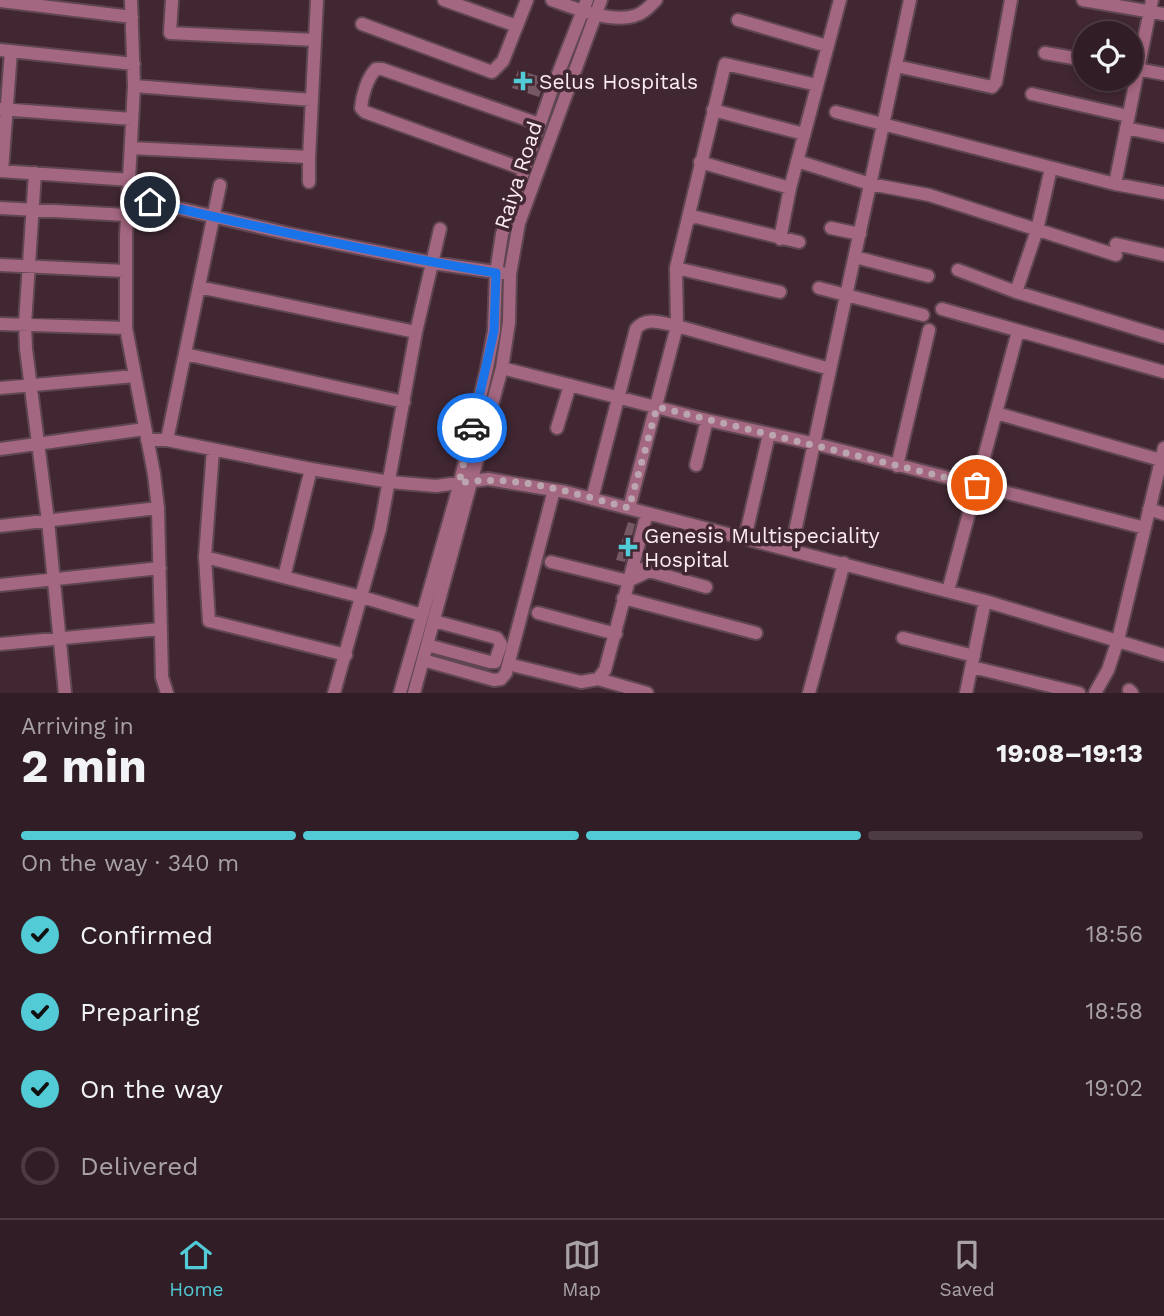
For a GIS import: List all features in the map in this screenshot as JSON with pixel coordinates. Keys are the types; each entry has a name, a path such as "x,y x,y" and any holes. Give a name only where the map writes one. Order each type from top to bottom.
{"street":[{"path":"131,0 134,86 125,271 126,328 158,508 162,677 167,693"},
{"path":"172,0 170,33 315,40"},
{"path":"309,182 317,0"},
{"path":"444,0 517,26"},
{"path":"362,24 492,72 503,61 527,0"},
{"path":"552,0 588,9 636,16 656,0"},
{"name":"Raiya Road","path":"466,482 494,331 496,273 502,234 540,124 588,9 601,0"},
{"path":"780,239 790,188 840,0"},
{"path":"791,550 910,0"},
{"path":"896,66 992,87 996,82 1012,0"},
{"path":"1083,0 1156,9 1143,44"},
{"path":"0,1 131,17"},
{"name":"Raiya Road","path":"400,693 428,618 466,482 502,368 509,322 510,274 525,204 588,9"},
{"path":"738,20 827,46"},
{"path":"131,180 1,171 5,50 134,64"},
{"path":"1045,53 1073,58"},
{"path":"598,679 605,670 632,566 639,511 634,490 677,326 676,268 725,64 817,85"},
{"path":"523,169 365,112 361,108 371,74 376,69 383,69 540,124"},
{"path":"1143,70 1164,74"},
{"path":"134,86 312,100"},
{"path":"1115,184 1131,91"},
{"path":"1031,94 1127,122 1164,136"},
{"path":"3,110 132,119"},
{"path":"713,110 804,134"},
{"path":"836,112 1051,168 1164,194"},
{"path":"131,148 309,157"},
{"path":"797,161 870,184 929,195 1037,230 1116,249 1164,255"},
{"path":"700,162 790,188"},
{"path":"1016,292 1037,230 1051,168"},
{"path":"35,173 25,324 65,693"},
{"path":"167,440 220,185"},
{"path":"129,197 433,263 510,274"},
{"path":"0,208 127,215"},
{"path":"687,222 696,217 799,243"},
{"path":"831,228 860,234"},
{"path":"334,693 362,597 390,482 416,332 440,229"},
{"path":"855,257 928,276"},
{"path":"0,265 125,271"},
{"path":"676,268 780,292"},
{"path":"958,270 1016,292 1164,337"},
{"path":"199,286 416,332"},
{"path":"819,288 923,315"},
{"path":"942,309 1164,372"},
{"path":"592,499 635,330 640,323 648,321 677,326 830,369"},
{"path":"0,324 126,328"},
{"path":"897,466 929,330"},
{"path":"948,591 1018,331"},
{"path":"185,354 404,402"},
{"path":"502,368 1145,528"},
{"path":"0,388 135,376"},
{"path":"557,428 570,385"},
{"path":"996,413 1163,456 1118,640 1108,670 1095,693"},
{"path":"696,465 707,420"},
{"path":"745,538 769,434"},
{"path":"0,449 146,435 311,469 390,482 436,486 498,480 592,499 844,563 985,601 1164,655"},
{"path":"213,450 205,557 209,621 346,656"},
{"path":"284,577 311,469"},
{"path":"423,660 494,680 501,679 506,673 554,490"},
{"path":"0,526 158,508"},
{"path":"1149,509 1164,514"},
{"path":"205,557 362,597 497,638 502,644 495,662 427,645"},
{"path":"551,562 628,582 649,571"},
{"path":"809,693 844,563"},
{"path":"632,566 706,587"},
{"path":"0,585 160,568"},
{"path":"624,598 755,633"},
{"path":"966,693 985,601"},
{"path":"538,613 615,634"},
{"name":"Raiya Road","path":"414,693 427,645 428,618"},
{"path":"0,644 160,629"},
{"path":"903,638 1079,693"},
{"path":"516,666 581,682 598,679 628,691 647,693"}],"building":[{"path":"518,70 545,78 539,97 512,88"},
{"path":"628,522 635,524 625,562 616,560"}],"way so far":[{"path":"472,428 459,483 498,480 566,492 629,508 657,407 977,485"}],"place":[{"name":"Selus Hospitals","path":"523,81"},
{"name":"Genesis Multispeciality Hospital","path":"628,547"}],"route":[{"path":"150,202 290,234 496,273 494,331 472,428"}]}
